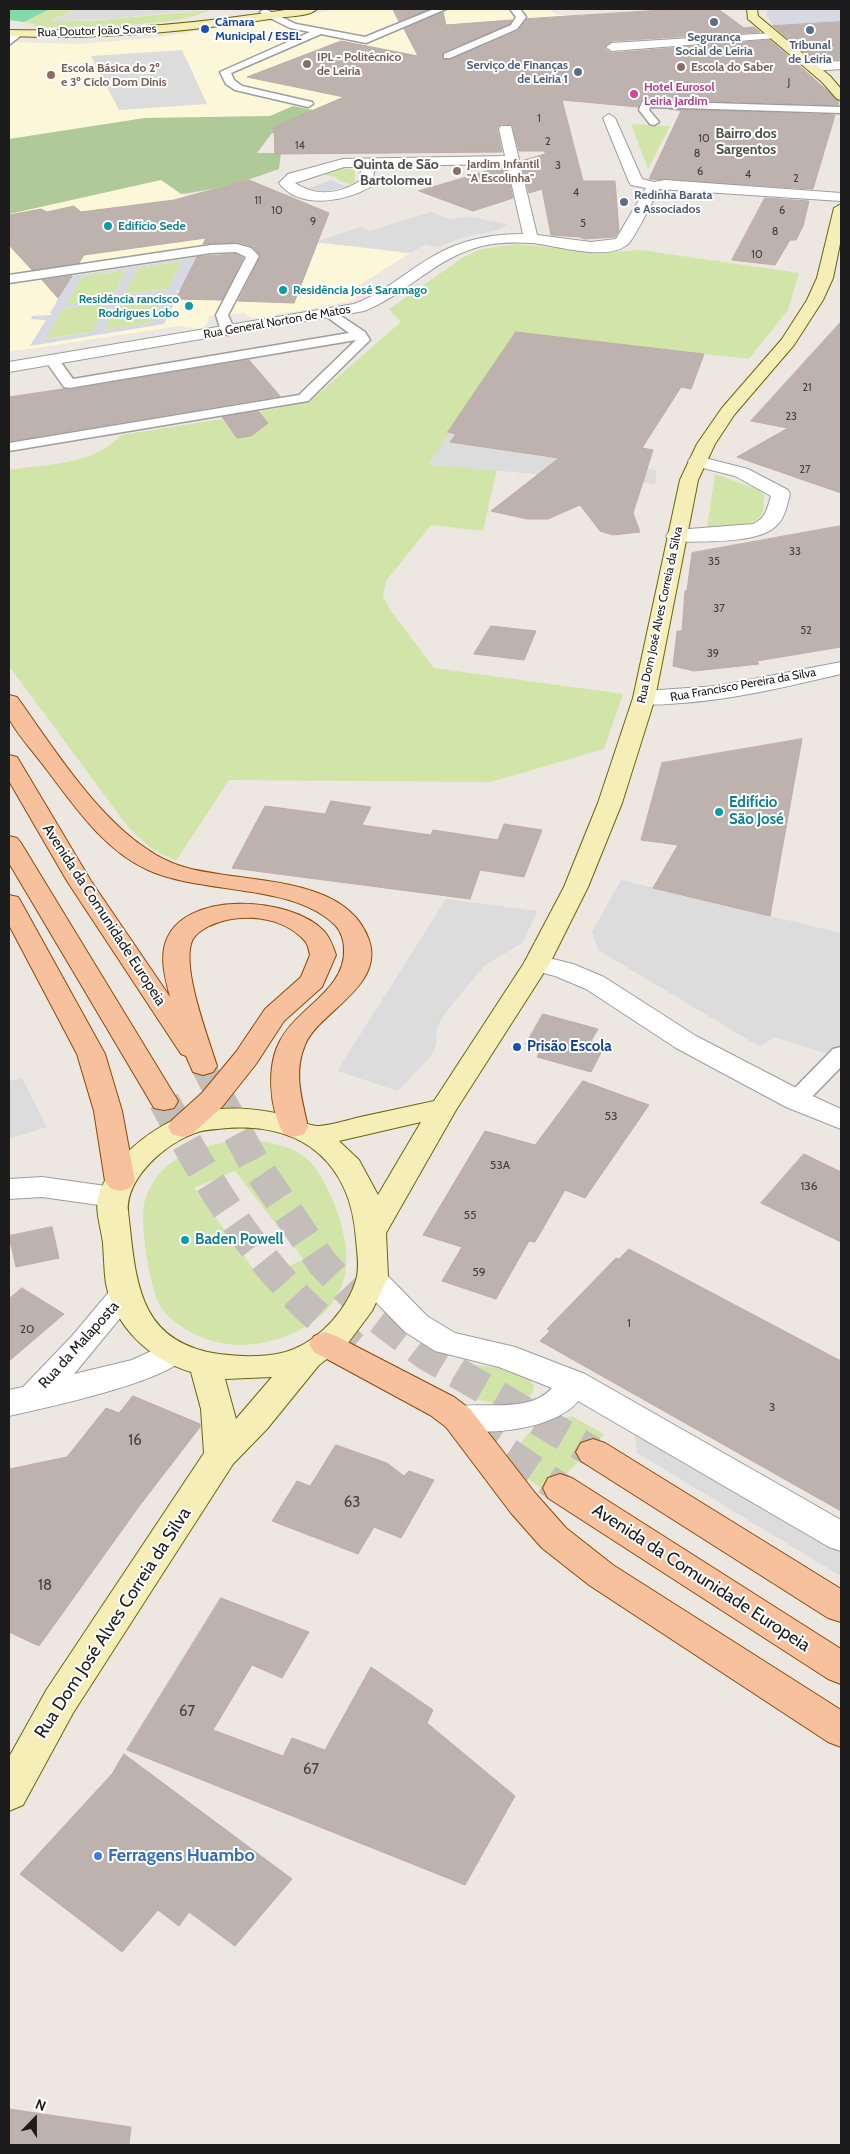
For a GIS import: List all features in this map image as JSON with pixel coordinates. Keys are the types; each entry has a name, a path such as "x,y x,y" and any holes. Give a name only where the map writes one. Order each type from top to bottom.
{"main road":[{"path":"230,9 248,13 274,11"},
{"name":"Rua Doutor João Soares","path":"184,25 230,9"},
{"name":"Rua Doutor João Soares","path":"14,33 108,33 184,25 274,11 311,9"},
{"name":"Rua Doutor João Soares","path":"184,25 248,13"},
{"path":"752,13 772,36 811,66 841,96"},
{"name":"Rua Dom José Alves Correia da Silva","path":"372,1231 443,1108 537,963 576,887 607,811 644,698 689,480 697,461 728,412 788,342 815,300 825,278 841,208"},
{"path":"9,702 98,823 130,850 176,873 274,889 313,901 336,912 352,928 357,942 357,963 348,983 295,1037 286,1064 284,1075 304,1132"},
{"name":"Avenida da Comunidade Europeia","path":"9,762 79,881 203,1066 177,969 177,947 181,937 189,928 208,917 240,910 274,914 304,928 314,936 323,956 313,981 274,1015 246,1058 212,1100 182,1127"},
{"path":"9,843 164,1101"},
{"path":"9,902 92,1054 108,1111 124,1294 134,1314 151,1336 173,1353 190,1362 204,1365 241,1367 270,1365 316,1351 368,1368 418,1392 458,1418 523,1503 554,1538 601,1575 841,1730"},
{"path":"304,1132 443,1108"},
{"path":"116,1189 143,1155 182,1127 207,1120 235,1118 277,1121 304,1132 340,1158 356,1180 367,1202 372,1231 372,1278"},
{"name":"Rua Dom José Alves Correia da Silva","path":"9,1793 60,1701 221,1455 316,1351 357,1311 372,1278"},
{"path":"204,1365 220,1408 222,1427 221,1455"},
{"path":"593,1452 841,1607"},
{"name":"Avenida da Comunidade Europeia","path":"560,1488 841,1668"}],"street":[{"path":"612,47 772,36"},
{"path":"811,66 841,65"},
{"path":"609,118 633,180 654,186 665,184 841,198"},
{"path":"506,129 531,239"},
{"path":"368,163 367,183 332,197 318,197 286,183 293,177 343,163 513,160"},
{"name":"Rua General Norton de Matos","path":"9,367 332,314 381,300 431,264 461,247 494,240 531,239 597,246 619,244 622,242 654,186"},
{"path":"676,536 743,531 766,526 773,518 781,494 768,484 735,471 697,461"},
{"name":"Rua Francisco Pereira da Silva","path":"644,698 671,699 841,668"},
{"path":"537,963 564,970 595,984 686,1042 796,1100 841,1120"},
{"path":"9,1189 42,1187 116,1189"},
{"path":"372,1278 416,1324 446,1343 504,1356 574,1383 841,1537"},
{"name":"Rua da Malaposta","path":"21,1400 83,1344 124,1294"},
{"name":"Rua da Malaposta","path":"21,1400 140,1370 173,1353"},
{"path":"458,1418 509,1417 537,1410 560,1400 574,1383"}],"lane":[{"path":"274,11 292,26 366,40 441,9"},
{"path":"448,56 514,27 521,17 515,9"},
{"path":"308,104 239,88 230,82 225,72 320,32"},
{"path":"9,42 14,33"},
{"path":"654,122 644,110 646,104 704,104 817,111 841,110"},
{"path":"817,111 841,118"},
{"path":"9,279 210,249 242,249 253,256 222,315 228,331"},
{"path":"9,447 303,398 360,345 363,340 360,334 332,314"},
{"path":"52,360 69,384 360,334"},
{"path":"796,1100 833,1076 841,1054"}],"shaded area":[{"path":"77,9 211,9 106,19 51,21"},
{"name":"IPL - Politécnico de Leiria","path":"340,9 549,9 555,14 565,15 565,17 411,130 293,106 271,116 145,118 9,139 9,42 80,44 152,38 261,21 288,20 291,17"},
{"path":"768,9 841,9 841,22 773,26 766,14"},
{"path":"182,50 207,104 119,110 91,56"},
{"path":"161,180 256,242 315,242 410,253 344,295 358,298 348,302 257,318 249,317 245,313 209,316 207,324 200,329 179,326 9,352 9,214"},
{"path":"331,180 346,187 324,192 309,188"},
{"path":"431,212 449,219 472,217 507,224 499,230 464,237 438,247 425,245 410,253 315,242 361,227 369,231"},
{"path":"210,255 206,260 194,262 183,286 192,288 176,291 179,293 164,324 30,346 46,320 31,319 32,316 52,315 50,313 71,276","holes":["182,261 168,289 124,294 138,268","126,270 114,293 104,295 98,300 66,304 83,276","166,293 150,323 104,330 117,306 132,299","101,304 106,305 92,332 45,339 63,308"]},
{"path":"449,432 612,466 657,470 655,484 429,465"},
{"path":"621,880 841,933 841,1058 774,1037 760,1047 598,950 592,932"},
{"path":"446,899 538,911 522,943 484,966 443,1016 437,1028 436,1045 431,1056 398,1091 337,1071"},
{"path":"22,1078 47,1127 9,1139 9,1081"},
{"path":"634,1430 841,1553 841,1576 637,1453"}],"green space":[{"path":"9,9 50,9 24,22 9,20"},
{"path":"50,9 77,9 52,20 90,21 209,10 195,16 176,20 128,25 42,27 31,26 37,25 24,22"},
{"path":"293,106 411,130 484,136 272,133 257,153 281,153 279,169 243,181 181,194 161,180 9,214 9,139 145,118 270,116"},
{"path":"631,124 670,126 648,169"},
{"path":"342,168 355,170 355,182 350,185 338,180 336,177 320,174"},
{"path":"518,244 600,253 641,250 799,273 788,310 749,359 517,332 429,464 497,470 483,531 431,525 386,581 383,596 391,611 434,668 623,694 604,749 491,782 229,780 176,861 152,849 128,827 9,666 9,470 69,462 84,458 110,445 121,435 222,419 237,438 258,412 310,401 401,322 389,309 464,257 482,249"},
{"path":"182,261 168,289 124,294 138,268"},
{"path":"126,270 114,293 104,295 98,300 65,305 83,276"},
{"path":"166,293 150,323 104,330 117,306 132,299"},
{"path":"107,305 92,332 44,339 63,308"},
{"path":"715,474 760,490 764,495 763,511 754,522 738,526 707,528"},
{"path":"251,1140 281,1145 305,1157 321,1176 330,1194 341,1224 346,1247 344,1279 337,1295 327,1309 314,1321 298,1331 263,1343 244,1345 227,1344 200,1337 183,1328 168,1316 162,1309 154,1289 143,1228 146,1196 161,1172 191,1151 215,1144","holes":["235,1171 303,1259 260,1278 194,1188"]},
{"path":"461,1364 500,1368 519,1373 534,1385 532,1393 526,1399 508,1404 486,1402 469,1396 451,1380"},
{"path":"572,1416 604,1434 548,1494 532,1482 519,1467 517,1462 518,1451 522,1441 534,1430 548,1423"}],"building":[{"path":"393,9 430,9 399,21"},
{"path":"678,9 718,9 744,28 754,27 760,32 612,41 604,48 612,53 770,40 839,101 838,105 646,99 640,101 638,107 562,100 583,181 615,181 619,231 615,237 584,239 580,237 551,235 542,189 529,193 521,161 545,154 545,151 519,151 512,125 501,124 497,128 502,152 275,154 274,127 344,97 247,77 341,41 418,56 404,29 443,12 446,25 512,20 510,24 443,52 443,59 450,60 518,31 527,19"},
{"path":"841,22 841,59 815,61 773,26"},
{"path":"669,109 835,115 813,189 649,179 681,111"},
{"path":"506,166 513,198 473,211 419,191"},
{"path":"249,180 329,213 294,303 238,301 261,256 252,246 238,242 203,244 206,238 84,255 79,263 32,270 9,245 9,215 41,209 47,212 74,206 81,212 174,200"},
{"path":"765,198 809,201 803,226 796,240 790,240 775,265 732,260"},
{"path":"236,254 243,258 222,300 176,299 197,257"},
{"path":"72,276 58,298 42,280"},
{"path":"841,322 841,493 737,457 788,428 751,421"},
{"path":"516,332 704,354 691,389 681,387 642,448 653,450 633,513 640,532 613,535 600,531 580,505 548,519 527,519 491,511 559,458 450,442 456,434 448,432"},
{"path":"249,360 280,396 9,441 9,397 63,389 69,390"},
{"path":"258,411 268,423 251,436 237,438 222,417"},
{"path":"841,526 841,647 757,661 759,664 694,671 673,666 677,631 682,631 685,591 687,591 692,553"},
{"path":"491,626 536,631 524,660 474,654"},
{"name":"Edifício São José","path":"802,739 770,916 653,888 678,845 641,840 662,763"},
{"path":"331,801 371,807 362,825 431,835 433,830 498,840 504,824 542,830 524,877 480,870 470,899 232,868 265,806 325,814"},
{"path":"543,1014 598,1029 591,1041 605,1045 591,1072 537,1057 542,1048 526,1044"},
{"path":"583,1081 649,1105 585,1198 565,1190 535,1242 529,1241 496,1299 442,1281 462,1247 423,1235 485,1131 535,1145"},
{"path":"804,1154 841,1172 841,1242 761,1203"},
{"path":"52,1227 59,1258 16,1267 9,1236"},
{"path":"629,1249 841,1361 841,1511 540,1341 550,1331 547,1329 616,1258 619,1259"},
{"path":"22,1288 64,1314 9,1361 9,1299"},
{"path":"133,1396 200,1424 200,1427 140,1505 39,1646 9,1632 9,1469 67,1457 106,1408 119,1413"},
{"path":"336,1445 387,1463 404,1476 409,1471 434,1480 401,1538 374,1527 358,1554 272,1521 297,1481 310,1486"},
{"path":"221,1598 309,1632 282,1678 252,1665 213,1730 283,1756 292,1738 325,1750 371,1667 433,1710 427,1723 515,1796 465,1885 127,1750"},
{"path":"124,1754 292,1879 235,1946 189,1912 179,1926 158,1910 122,1952 20,1874 112,1774"},
{"path":"9,2109 131,2127 129,2145 9,2145"}],"tunnel":[{"path":"203,1066 217,1093"},
{"path":"216,1092 253,1161 323,1264 365,1308 425,1354 593,1452"},
{"path":"164,1101 192,1153 223,1203 257,1251 303,1303 356,1349"},
{"path":"469,1427 560,1488"}],"place":[{"name":"Segurança Social de Leiria","path":"714,22"},
{"name":"Câmara Municipal / ESEL","path":"205,29"},
{"name":"Tribunal de Leiria","path":"810,30"},
{"name":"IPL - Politécnico de Leiria","path":"307,64"},
{"name":"Escola do Saber","path":"681,67"},
{"name":"Serviço de Finanças de Leiria 1","path":"578,72"},
{"name":"Escola Básica do 2º e 3º Ciclo Dom Dinis","path":"51,75"},
{"name":"Hotel Eurosol Leiria Jardim","path":"634,94"},
{"name":"Jardim Infantil \"A Escolinha\"","path":"457,171"},
{"name":"Redinha Barata e Associados","path":"624,202"},
{"name":"Edifício Sede","path":"108,226"},
{"name":"Residência José Saramago","path":"283,290"},
{"name":"Residência rancisco Rodrigues Lobo","path":"189,306"},
{"name":"Edifício São José","path":"719,812"},
{"name":"Prisão Escola","path":"517,1047"},
{"name":"Baden Powell","path":"185,1240"},
{"name":"Ferragens Huambo","path":"98,1856"}],"district":[{"name":"Bairro dos Sargentos","path":"746,142"},
{"name":"Quinta de São Bartolomeu","path":"396,174"}]}
